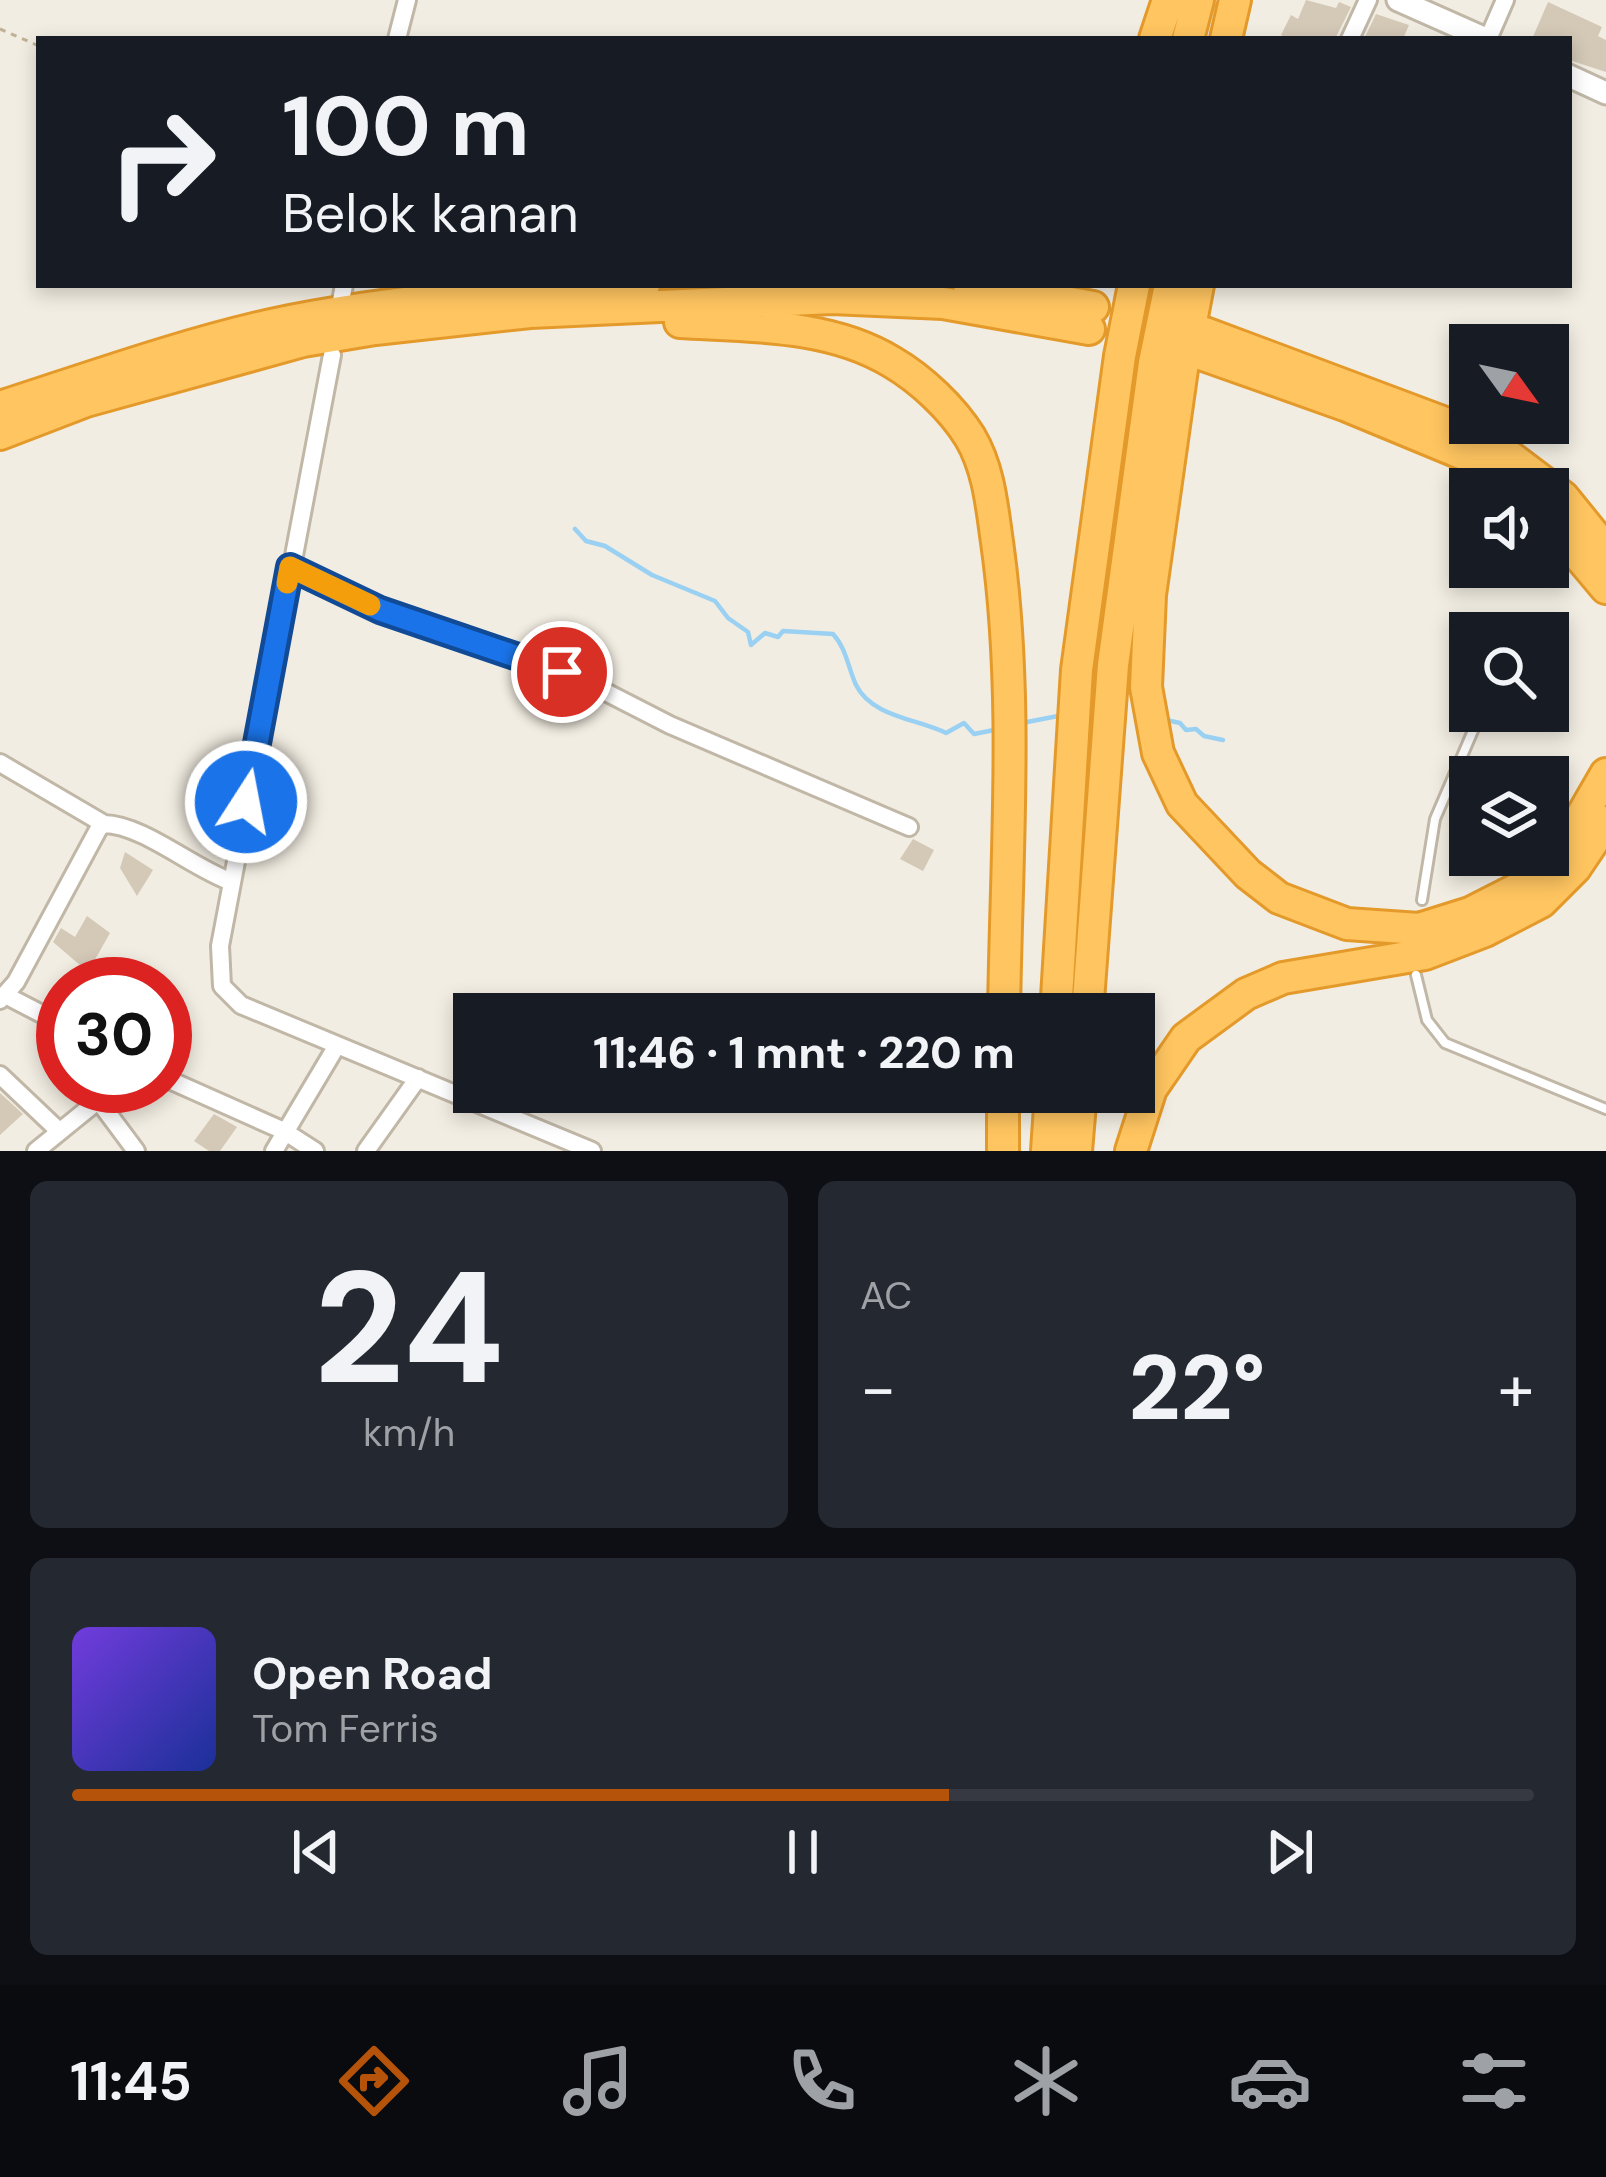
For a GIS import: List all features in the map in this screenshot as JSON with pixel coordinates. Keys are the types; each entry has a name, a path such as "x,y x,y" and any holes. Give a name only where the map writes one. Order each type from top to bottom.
{"highway":[{"path":"1155,36 1168,0"},
{"path":"1189,36 1198,0"},
{"path":"1227,36 1235,0"},
{"path":"1239,36 1245,0"},
{"path":"527,302 558,288"},
{"path":"0,434 86,400 303,341 623,288"},
{"path":"0,407 191,346 353,311 527,302 832,298 1091,318 980,288"},
{"path":"1057,993 1077,670 1133,288"},
{"path":"1089,993 1113,665 1154,363 1169,288"},
{"path":"1197,288 1150,595 1145,686 1158,753 1182,804 1248,874 1280,898 1347,924 1419,929 1470,914 1533,880 1562,850 1606,774"},
{"path":"527,302 794,329 844,341 891,361 938,398 970,438 990,486 1008,650 1004,993"},
{"path":"1486,468 1473,458 1203,344 1485,438 1525,468"},
{"path":"1569,503 1606,550"},
{"path":"1569,544 1606,588"},
{"path":"1131,1151 1151,1089 1186,1038 1246,994 1283,978 1425,954 1485,931 1541,902 1575,868 1606,822"},
{"path":"1003,1151 1004,1113"},
{"path":"1047,1151 1050,1113"},
{"path":"1076,1151 1079,1113"}],"street":[{"path":"398,36 407,0"},
{"path":"1351,36 1368,0"},
{"path":"1398,0 1480,36"},
{"path":"1488,36 1505,0"},
{"path":"1572,77 1606,93"},
{"path":"332,355 232,882 219,964 226,994 337,1047 592,1151"},
{"path":"290,567 380,610 576,678 670,725 909,827"},
{"path":"0,764 104,824 127,829 232,882"},
{"path":"36,1013 3,998 104,824"},
{"path":"274,1151 337,1047"},
{"path":"0,1075 59,1131"},
{"path":"366,1151 418,1078"},
{"path":"192,1090 284,1131 315,1151"},
{"path":"37,1151 82,1113"},
{"path":"108,1113 136,1151"}],"lane":[{"path":"1422,899 1435,819 1472,732"},
{"path":"1415,976 1427,1020 1445,1043 1606,1109"}],"path":[{"path":"0,29 36,45"}],"building":[{"path":"1306,0 1351,7 1336,36 1281,35 1291,15 1298,19"},
{"path":"1548,2 1602,27 1598,36 1606,40 1606,72 1572,61 1572,36 1533,36"},
{"path":"1376,14 1409,25 1404,36 1365,36"},
{"path":"913,839 934,850 923,871 900,859"},
{"path":"125,852 153,870 137,896 120,868"},
{"path":"87,916 110,933 96,957 70,957 53,942 61,928 75,937"},
{"path":"0,1093 23,1114 0,1135"},
{"path":"214,1114 237,1127 220,1151 209,1151 194,1141"}],"waterway":[{"path":"575,529 586,541 605,546 652,575 715,601 748,632 751,645 765,633 778,637 783,631 833,634 863,696 884,711 946,733 964,723 974,734 999,729"},
{"path":"1022,723 1063,715"},
{"path":"1166,720 1223,740"}],"slow traffic":[{"path":"287,583 290,567 370,605"}],"route":[{"path":"246,802 290,567 380,610 562,672"}]}
